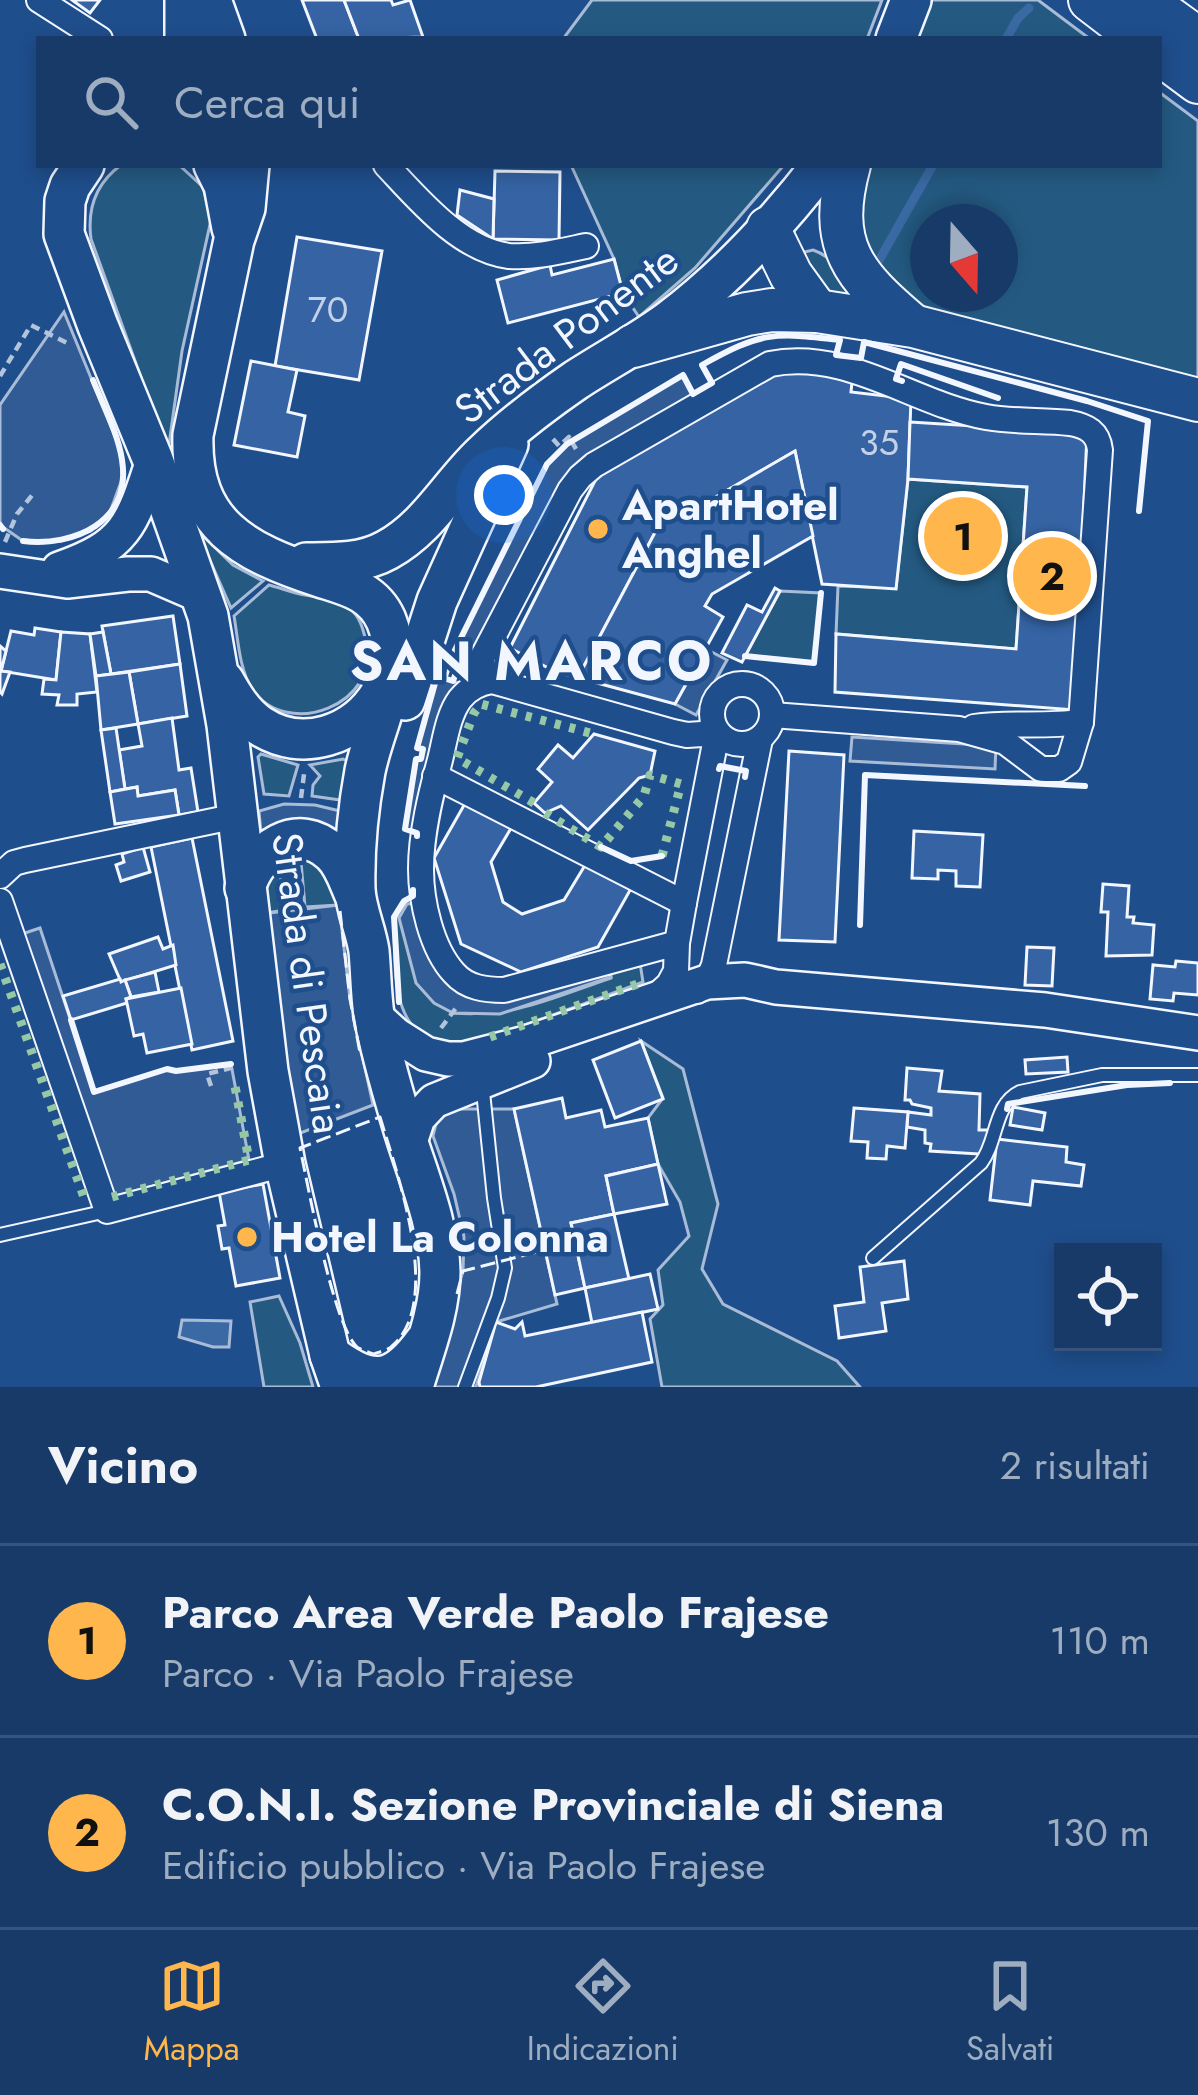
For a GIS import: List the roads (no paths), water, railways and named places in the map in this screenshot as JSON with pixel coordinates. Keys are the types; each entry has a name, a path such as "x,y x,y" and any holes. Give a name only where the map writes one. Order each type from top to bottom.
{"highway":[{"path":"1090,0 1142,36"},
{"path":"1144,0 1177,60"},
{"path":"848,168 841,210 846,252 873,291 913,326"},
{"path":"768,228 846,252"},
{"path":"768,228 790,275 817,310"},
{"path":"633,346 747,314 817,310 913,326 1198,400"}],"main road":[{"path":"185,0 185,36"},
{"path":"211,0 224,36"},
{"name":"Strada di Pescaia","path":"82,168 65,201 67,245 202,596 220,674 268,1071 285,1163 336,1371"},
{"path":"216,168 224,184 234,239"},
{"path":"248,168 245,208 234,239 193,435 193,455 204,500 224,529 260,555 283,563"},
{"name":"Strada Ponente","path":"283,563 367,559 394,547 428,518 482,455 533,432 578,379 687,307 768,228 819,168"},
{"name":"Strada di Pescaia","path":"220,674 240,707 260,726 280,735 305,739 354,724 373,706 533,432"},
{"name":"Strada di Pescaia","path":"283,563 370,597 386,621 394,653 394,670 364,776 355,895 390,1084 439,1252 440,1284 413,1387"},
{"name":"Strada di Pescaia","path":"368,946 395,740 437,601"},
{"path":"245,888 258,858 297,839 332,853 355,895"},
{"path":"336,1371 382,1377 399,1370 428,1337"}],"street":[{"path":"39,0 95,36"},
{"path":"389,168 436,215 485,249 518,256 586,246"},
{"path":"492,681 483,670 482,658 580,477 764,367 792,362 853,369 982,416 1079,424 1094,432 1100,450 1081,722 1072,758 1064,767 1052,771 1034,766 1005,742 959,729 772,715"},
{"path":"40,577 93,557 116,541 133,516 153,460"},
{"path":"3,556 14,575 67,581 151,574 202,596"},
{"path":"677,943 511,989 486,990 465,982 454,974 440,949 424,898 422,854 435,776 458,701 477,685 492,681 673,733 718,733"},
{"path":"741,684 767,697 772,715 760,739 742,745 724,740 711,716 723,690 741,684"},
{"path":"959,729 1081,722"},
{"path":"652,1000 676,971 684,903 718,733"},
{"path":"542,1058 567,1041 687,998 707,982 760,739"},
{"path":"435,776 684,903"},
{"name":"Strada di Pescaia","path":"0,876 25,860 237,816"},
{"path":"0,902 107,1211"},
{"path":"718,944 724,964 760,984"},
{"path":"374,1015 426,1054 448,1059 526,1043 707,982 1045,1010 1198,1033"},
{"path":"409,1145 424,1109 444,1095 760,984"},
{"name":"Strada di Pescaia","path":"107,1211 285,1163"}],"lane":[{"path":"873,1258 981,1163 989,1153 1008,1097 1102,1076 1198,1076"},
{"path":"465,1387 505,1275 482,1081"},
{"path":"0,1235 107,1211"}],"waterway":[{"path":"1008,36 1029,8"},
{"path":"877,264 931,168"}],"place":[{"name":"ApartHotel Anghel","path":"598,529"},
{"name":"Parco Area Verde Paolo Frajese","path":"963,536"},
{"name":"C.O.N.I. Sezione Provinciale di Siena","path":"1052,576"},
{"name":"Hotel La Colonna","path":"247,1237"}],"district":[{"name":"SAN MARCO","path":"532,661"}]}
